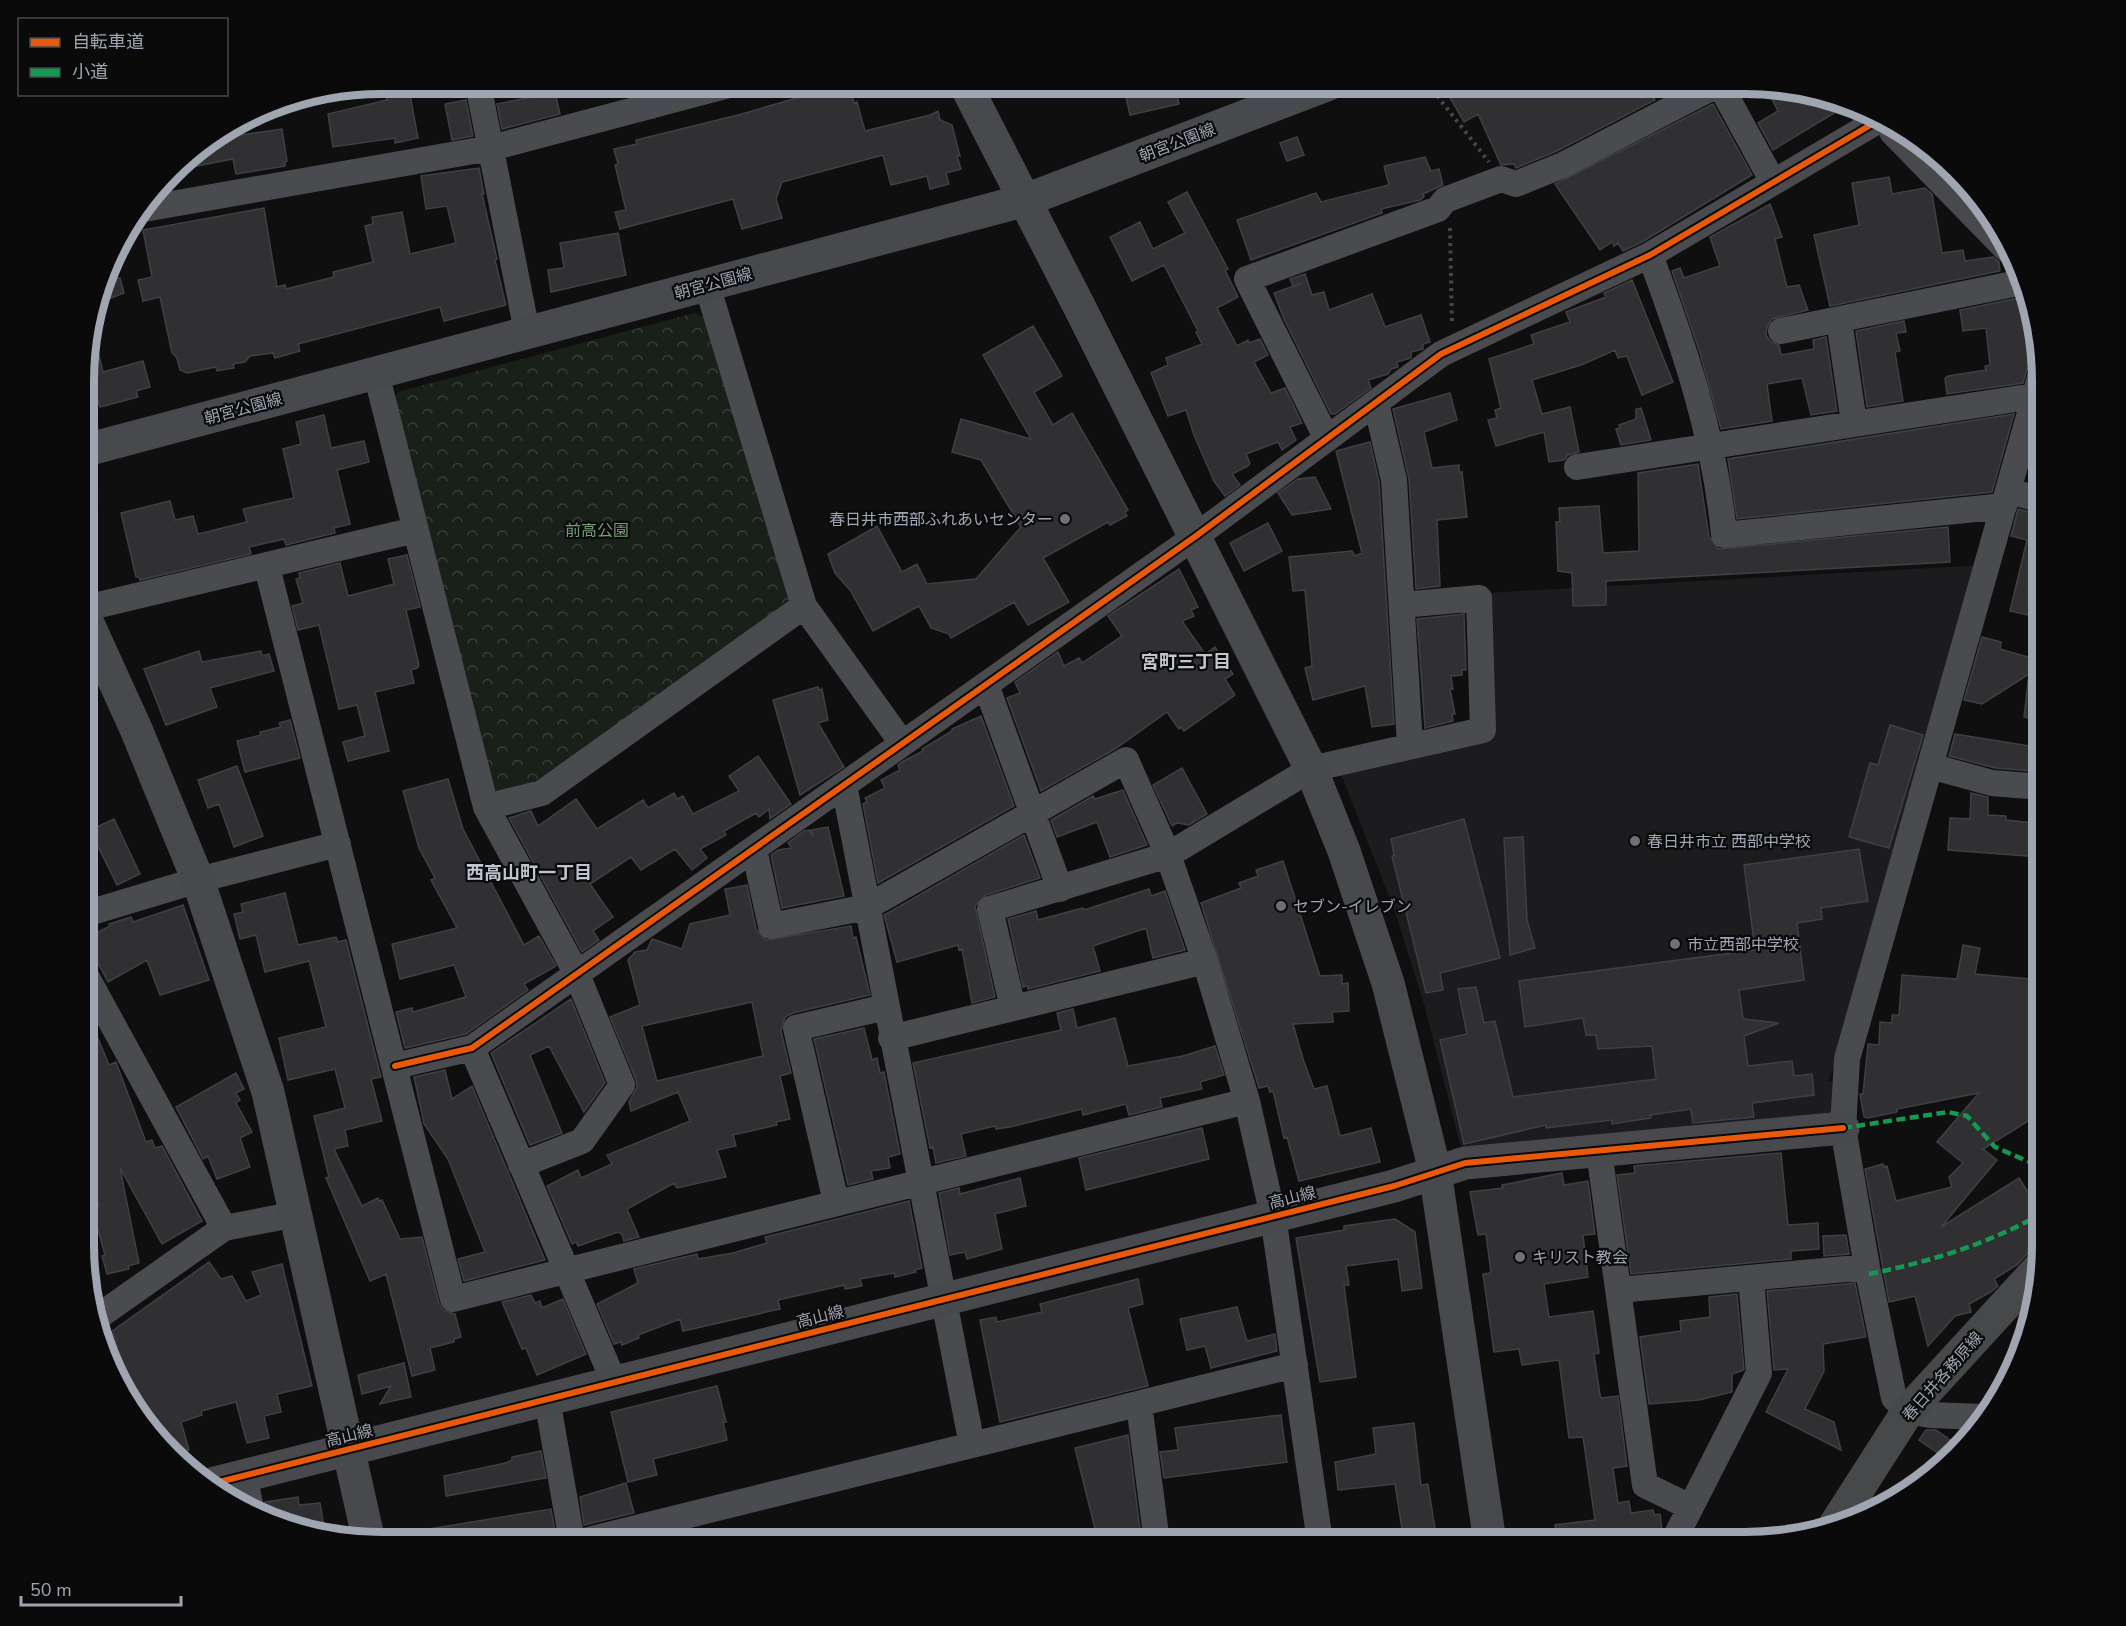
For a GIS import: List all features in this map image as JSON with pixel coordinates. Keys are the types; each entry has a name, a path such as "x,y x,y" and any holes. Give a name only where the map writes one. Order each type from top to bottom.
{"main road":[{"name":"春日井各務原線","path":"1842,1514 1908,1411 2029,1279"}],"street":[{"path":"480,94 527,332"},
{"path":"970,94 1196,536 1311,769 1344,851 1388,982 1435,1171 1489,1532"},
{"name":"朝宮公園線","path":"94,448 1026,200 1303,94"},
{"path":"1327,439 1247,279 1438,209 1445,200 1501,179 1516,184 1563,165 1701,94"},
{"path":"1724,94 1773,182"},
{"path":"154,207 491,148 649,95"},
{"path":"395,1066 472,1048 576,972 1196,536 1441,354 1650,255 1872,124"},
{"path":"1920,155 1977,214"},
{"path":"1650,255 1687,354 1710,446 1720,495 1724,535 2006,499 2031,500"},
{"path":"1781,331 2014,284"},
{"path":"707,285 804,606 902,743"},
{"path":"1839,320 1854,423"},
{"path":"376,374 486,807 576,972 622,1085 582,1141 521,1165"},
{"path":"1576,467 1854,423 2031,386"},
{"path":"1376,403 1394,480 1410,745"},
{"path":"1974,1417 1930,1415 1908,1411 1894,1398 1867,1268 1843,1128 1847,1059 2031,410"},
{"path":"94,606 267,567 415,530"},
{"path":"267,567 453,1299 1247,1101"},
{"path":"1013,1008 990,909 1168,855 1311,769 1483,730 1479,598 1402,605"},
{"path":"486,807 542,793 804,606"},
{"path":"94,637 136,729 198,880 268,1092 367,1531"},
{"path":"986,685 1034,812 1059,889"},
{"path":"754,849 771,926 867,907 1126,760 1168,855 1204,961 1247,1101 1273,1216 1319,1532"},
{"path":"1930,766 1992,783 2031,786"},
{"path":"844,785 891,1038 972,1445"},
{"path":"94,912 198,880 338,844"},
{"path":"891,1038 1204,961"},
{"path":"94,990 224,1228"},
{"path":"836,1202 796,1028 886,1007"},
{"path":"472,1048 614,1382"},
{"name":"高山線","path":"220,1482 1394,1186 1465,1163 1843,1128"},
{"path":"1599,1151 1645,1485 1690,1507"},
{"path":"103,1313 224,1228 297,1214"},
{"path":"1619,1290 1867,1268"},
{"path":"1678,1532 1759,1373 1751,1278"},
{"path":"647,1532 972,1445 1295,1365"},
{"path":"547,1399 570,1532"},
{"path":"1139,1404 1154,1532"},
{"path":"244,1476 248,1498"}],"path":[{"path":"1436,94 1469,134 1501,179"},
{"path":"1445,200 1450,228 1453,349"}],"shaded area":[{"name":"春日井市立 西部中学校","path":"1983,565 1838,1058 1828,1081 1836,1083 1836,1112 1466,1150 1460,1144 1424,1004 1394,909 1341,774 1489,736 1486,593"}],"green space":[{"name":"前高公園","path":"695,313 706,319 792,597 789,607 537,783 500,793 492,789 393,400 398,392"}],"building":[{"path":"386,94 410,94 418,138 395,143 395,138 333,147 328,114 387,100"},
{"path":"531,94 555,94 560,114 502,129 497,104 532,97"},
{"path":"810,94 818,94 818,96 851,94 854,103 857,102 865,131 938,111 940,120 952,125 961,169 946,173 949,184 930,189 927,176 891,185 883,155 782,182 776,199 782,218 742,229 733,199 620,229 615,212 626,210 615,165 618,164 614,149 637,144 636,140 742,114"},
{"path":"1125,94 1176,94 1179,104 1130,115"},
{"path":"1448,94 1652,94 1655,100 1557,151 1516,168 1514,164 1501,165 1478,114 1464,122"},
{"path":"1770,96 1800,100 1838,111 1773,150 1758,123 1778,111"},
{"path":"466,100 473,136 452,140 445,104"},
{"path":"1713,104 1752,175 1642,242 1623,251 1618,243 1614,246 1612,242 1600,250 1555,184"},
{"path":"282,129 287,161 285,166 236,174 233,159 191,167 233,136"},
{"path":"1297,137 1304,155 1287,161 1280,143"},
{"path":"1425,157 1431,171 1439,169 1443,185 1423,194 1424,197 1420,200 1381,209 1382,213 1251,260 1237,220 1316,193 1321,202 1389,185 1384,166"},
{"path":"479,168 484,194 482,194 497,259 495,260 506,305 444,321 440,307 298,344 300,351 275,358 273,353 250,356 245,362 233,364 234,368 217,371 216,367 187,373 180,370 177,358 172,353 160,297 143,301 138,280 152,277 143,230 264,208 277,287 285,285 286,289 334,277 333,272 373,262 365,226 373,224 372,217 402,212 410,254 456,243 447,206 426,209 421,176"},
{"path":"1889,177 1892,194 1925,188 1932,194 1942,253 1963,250 1965,261 1993,257 1999,262 2000,271 1830,306 1814,235 1859,225 1852,183"},
{"path":"1187,192 1228,269 1225,270 1238,297 1217,308 1237,346 1248,340 1249,343 1260,339 1268,355 1254,362 1271,393 1285,388 1302,423 1290,427 1296,440 1282,450 1278,442 1246,454 1250,463 1248,466 1232,474 1240,485 1225,496 1214,481 1186,410 1168,416 1151,373 1168,365 1166,358 1202,344 1196,332 1198,331 1164,265 1132,281 1110,237 1140,222 1153,249 1185,233 1168,202"},
{"path":"1770,204 1782,237 1775,239 1787,287 1799,285 1808,310 1772,319 1767,327 1766,335 1770,341 1779,345 1781,355 1814,349 1813,340 1826,337 1837,411 1811,415 1802,378 1767,384 1772,421 1721,429 1700,353 1672,271 1680,268 1684,278 1720,266 1710,237"},
{"path":"618,233 626,275 551,292 548,270 564,268 560,243"},
{"path":"1305,274 1312,295 1324,292 1329,310 1372,294 1385,327 1421,315 1430,342 1423,344 1423,349 1411,352 1411,358 1397,362 1398,367 1391,369 1388,374 1368,380 1371,388 1335,414 1331,414 1284,319 1274,293 1303,283 1293,286 1290,279"},
{"path":"114,278 120,278 124,293 107,300"},
{"path":"1632,280 1673,382 1642,395 1627,356 1618,358 1615,350 1581,365 1532,380 1542,414 1570,407 1579,452 1568,455 1564,460 1549,462 1544,432 1496,446 1488,420 1497,418 1495,410 1501,408 1489,359 1534,344 1531,335 1570,322 1566,312 1606,297 1604,293"},
{"path":"2018,299 2026,326 2031,363 2023,383 1947,394 1945,378 1986,370 1985,366 1990,365 1986,328 1963,331 1960,310"},
{"path":"1904,321 1906,332 1896,333 1900,351 1895,352 1903,401 1867,407 1856,331"},
{"name":"春日井市西部ふれあいセンター","path":"1033,326 1062,376 1034,392 1053,425 1072,413 1128,510 1125,512 1127,516 1110,525 1108,522 1043,558 1069,602 1028,625 1014,602 951,638 949,634 931,628 919,606 873,631 850,590 835,573 828,554 877,526 902,572 917,564 927,584 976,579 1021,527 981,460 952,452 961,419 1031,439 983,355"},
{"path":"97,346 103,372 143,361 150,387 136,391 138,397 100,407 98,401 94,402"},
{"path":"1450,393 1457,420 1424,432 1432,468 1459,465 1459,472 1462,472 1467,517 1437,520 1440,586 1416,589 1409,479 1393,409"},
{"path":"1641,408 1651,440 1621,445 1616,429 1620,428 1619,425 1636,419 1636,409"},
{"path":"2014,414 1992,492 1737,519 1728,459"},
{"path":"324,415 331,448 364,441 369,462 337,470 350,524 334,528 335,533 286,545 284,539 249,547 251,554 140,580 136,577 121,513 170,501 175,520 193,516 198,534 247,522 243,509 294,498 283,449 301,444 296,422"},
{"path":"1370,442 1379,482 1394,724 1372,727 1365,686 1313,700 1305,668 1312,666 1305,590 1293,591 1289,557 1352,551 1355,556 1362,553 1336,451"},
{"path":"1698,464 1709,537 1719,549 1948,527 1950,562 1606,581 1606,605 1573,606 1572,573 1558,571 1556,522 1560,522 1559,508 1599,506 1603,553 1639,551 1638,473"},
{"path":"1315,477 1331,509 1292,515 1278,493 1298,479"},
{"path":"2018,509 2031,512 2031,616 2010,611 2027,540 2011,536"},
{"path":"1268,523 1282,551 1244,571 1230,543"},
{"path":"407,555 420,607 406,610 419,665 411,670 414,683 375,692 389,751 348,761 343,742 365,736 357,705 339,709 319,625 298,630 292,606 303,603 296,579 300,578 299,573 340,563 348,596 394,584 388,559"},
{"path":"1179,569 1198,607 1191,610 1194,616 1182,621 1205,654 1215,647 1233,674 1225,679 1235,695 1184,731 1181,727 1179,729 1167,712 1115,749 1041,791 1007,698 1020,693 1015,682 1058,652 1064,666 1079,658 1082,663 1122,636 1108,616"},
{"path":"1464,614 1466,670 1462,670 1462,675 1451,676 1453,689 1450,689 1455,714 1452,714 1453,721 1425,728 1417,619"},
{"path":"1982,637 2001,642 2000,649 2031,658 2031,719 2024,717 2029,674 1982,704 1964,700"},
{"path":"199,651 202,662 261,651 262,656 269,654 274,671 210,688 217,707 166,725 144,669"},
{"path":"818,687 819,690 822,689 828,720 818,723 844,767 800,795 773,700"},
{"path":"981,716 1014,806 878,883 863,804 867,802 865,798 885,788 881,780 900,770 898,765 902,762 923,751 922,749 952,729"},
{"path":"290,720 300,758 245,772 237,741 261,735 260,732 281,727 279,723"},
{"path":"1890,725 1923,735 1889,848 1849,837 1870,763 1878,765"},
{"path":"1955,734 2031,746 2031,771 1995,768 1949,756"},
{"path":"758,756 791,804 770,819 769,809 759,817 756,813 724,831 726,835 700,849 707,858 692,870 675,849 641,870 631,857 590,884 613,917 593,931 599,940 582,952 509,818 531,811 538,826 576,799 597,829 643,800 648,808 674,793 677,799 683,796 693,814 739,791 729,776"},
{"path":"237,766 263,836 234,847 219,804 208,808 198,780"},
{"path":"1182,768 1207,814 1189,825 1177,823 1172,826 1153,785"},
{"path":"448,779 463,829 524,945 539,936 556,966 524,984 528,990 466,1034 405,1048 396,1012 412,1008 413,1012 466,997 454,965 400,979 392,944 457,928 431,880 435,878 419,848 403,791"},
{"path":"1123,790 1147,845 1110,857 1097,822 1057,837 1051,820 1093,796 1095,799"},
{"path":"1971,793 1988,797 1988,815 2006,816 2006,820 2031,823 2031,856 1948,850 1950,818 1970,819"},
{"path":"114,819 140,874 117,885 94,838 94,828"},
{"path":"1464,819 1500,958 1440,973 1443,990 1426,993 1392,856 1394,855 1391,839"},
{"path":"828,827 844,896 782,908 771,855 778,850 792,848 788,843 804,831 809,830 813,836 811,830"},
{"path":"1024,835 1040,878 986,895 975,906 995,997 972,1003 962,949 959,950 958,945 897,962 884,915"},
{"path":"1523,837 1527,920 1535,948 1510,955 1504,838"},
{"path":"1859,849 1868,901 1821,908 1822,919 1797,923 1804,980 1739,990 1743,1019 1779,1023 1744,1036 1748,1066 1792,1061 1794,1076 1812,1074 1814,1095 1752,1103 1754,1117 1693,1123 1691,1109 1612,1124 1612,1120 1546,1128 1546,1125 1464,1144 1440,1040 1467,1034 1458,989 1476,987 1484,1023 1495,1021 1513,1097 1656,1079 1652,1046 1598,1049 1596,1035 1586,1035 1583,1018 1525,1027 1519,981 1755,950 1744,865"},
{"path":"1283,861 1320,976 1342,975 1342,984 1348,983 1349,1011 1332,1012 1333,1022 1293,1024 1303,1059 1314,1089 1327,1086 1340,1136 1371,1128 1380,1162 1299,1181 1287,1137 1284,1138 1273,1091 1270,1092 1268,1086 1259,1088 1201,903 1241,888 1239,883 1258,876 1256,870"},
{"path":"747,885 756,929 766,940 851,926 853,938 856,937 870,995 793,1013 785,1017 781,1031 791,1073 780,1076 790,1119 776,1122 777,1125 733,1135 736,1146 717,1150 726,1177 677,1188 674,1183 627,1209 639,1237 624,1241 622,1234 618,1232 578,1246 576,1242 572,1244 547,1186 578,1170 581,1178 612,1164 607,1155 690,1121 678,1092 631,1111 629,1102 637,1087 636,1080 610,1017 640,1005 628,960 635,952 647,950 652,939 682,949 690,924 730,915 725,889","holes":["752,1002 763,1056 657,1081 642,1026"]},
{"path":"1149,889 1151,896 1165,891 1185,950 1153,958 1146,928 1093,946 1100,971 1028,989 1028,986 1023,987 1008,919 1036,911 1038,920 1083,908 1084,910"},
{"path":"285,893 298,945 336,937 338,942 346,940 381,1077 371,1079 382,1121 345,1130 348,1146 334,1149 362,1206 378,1198 379,1201 382,1200 400,1239 422,1237 439,1303 443,1310 455,1314 461,1337 454,1339 454,1342 430,1348 435,1370 412,1376 386,1274 370,1281 326,1178 329,1177 314,1116 345,1108 335,1069 288,1080 279,1038 326,1027 309,961 265,972 256,935 240,939 234,914 243,912 241,904"},
{"path":"183,905 209,980 160,995 147,960 108,982 94,956 94,934 110,926 109,924 131,917 133,922"},
{"path":"1963,945 1980,948 1975,974 2031,979 2031,1119 1983,1149 1997,1160 1941,1227 2019,1178 2031,1197 2031,1252 2017,1265 1994,1279 1998,1286 1969,1304 1971,1312 1955,1316 1928,1346 1915,1296 1889,1302 1865,1169 1883,1164 1884,1167 1887,1166 1896,1201 1952,1187 1949,1177 1963,1163 1937,1142 1979,1093 1897,1109 1897,1112 1868,1118 1864,1117 1860,1094 1863,1094 1868,1044 1879,1045 1880,1022 1892,1023 1892,1015 1899,1015 1902,975 1957,979"},
{"path":"571,999 605,1083 584,1112 549,1046 530,1055 562,1133 530,1145 491,1053"},
{"path":"1073,1009 1077,1028 1115,1018 1128,1066 1183,1056 1215,1046 1224,1075 1200,1082 1202,1089 1160,1098 1162,1107 1129,1115 1126,1104 1083,1115 1082,1109 1010,1127 996,1129 995,1126 961,1134 966,1156 936,1163 933,1147 930,1148 913,1063 1061,1030 1057,1013"},
{"path":"864,1028 872,1060 877,1058 880,1073 884,1072 900,1154 888,1157 890,1168 871,1171 873,1179 848,1185 814,1039"},
{"path":"94,1029 109,1065 116,1062 146,1142 152,1140 155,1148 162,1146 202,1221 162,1244 120,1168 139,1263 128,1266 129,1269 107,1274 102,1256 105,1255 94,1215 94,1207 99,1206 94,1193"},
{"path":"445,1070 452,1099 472,1086 545,1260 464,1281 458,1259 485,1252 448,1159 424,1124 414,1077"},
{"path":"236,1073 244,1089 236,1093 240,1100 236,1103 252,1132 240,1138 250,1167 217,1179 208,1156 203,1159 176,1107"},
{"path":"1202,1128 1209,1159 1086,1190 1079,1158"},
{"path":"1781,1153 1788,1225 1818,1223 1819,1249 1791,1251 1791,1259 1631,1274 1617,1175 1635,1173 1634,1166"},
{"path":"1562,1173 1564,1185 1588,1181 1595,1234 1583,1235 1588,1277 1544,1284 1549,1317 1593,1311 1599,1353 1594,1354 1600,1395 1601,1398 1618,1396 1627,1466 1613,1468 1618,1503 1629,1501 1631,1513 1653,1510 1654,1515 1660,1514 1661,1532 1556,1532 1555,1525 1595,1520 1583,1437 1569,1438 1559,1360 1522,1365 1519,1349 1494,1352 1483,1274 1491,1273 1486,1234 1478,1235 1470,1192 1503,1188 1502,1185"},
{"path":"1020,1178 1026,1206 995,1214 1002,1249 967,1259 965,1252 950,1255 939,1193 959,1188 960,1194"},
{"path":"909,1201 922,1268 915,1270 916,1272 895,1277 894,1273 860,1279 862,1286 845,1289 845,1285 778,1300 780,1309 683,1331 680,1319 638,1335 639,1338 622,1345 621,1342 614,1344 597,1304 638,1283 634,1269 697,1254 698,1259 733,1253 767,1243 765,1237"},
{"path":"1395,1219 1415,1232 1422,1288 1402,1291 1398,1259 1346,1266 1349,1285 1344,1285 1356,1377 1320,1382 1296,1238 1344,1230 1344,1226"},
{"path":"1846,1235 1849,1254 1824,1256 1823,1236"},
{"path":"209,1262 221,1279 232,1276 246,1301 261,1295 252,1272 282,1264 312,1386 277,1394 281,1412 264,1416 269,1438 247,1443 236,1402 201,1411 202,1415 181,1422 189,1450 184,1452 154,1419 133,1388 116,1354 112,1343 117,1340 111,1332"},
{"path":"1138,1279 1143,1304 1128,1308 1148,1386 1000,1422 980,1320 996,1317 997,1322 1042,1312 1040,1304"},
{"path":"1855,1283 1866,1337 1823,1344 1824,1371 1805,1409 1834,1422 1841,1450 1766,1412 1788,1369 1774,1370 1767,1291"},
{"path":"1737,1294 1744,1370 1732,1374 1732,1392 1699,1400 1649,1404 1640,1337 1681,1331 1680,1321 1710,1317 1709,1297"},
{"path":"531,1295 535,1303 540,1301 542,1308 563,1299 586,1354 537,1375 526,1348 522,1349 502,1302"},
{"path":"1237,1307 1247,1341 1275,1334 1277,1351 1211,1368 1205,1346 1187,1350 1180,1319"},
{"path":"404,1363 411,1397 380,1404 391,1386 362,1394 358,1375"},
{"path":"717,1386 726,1422 723,1422 727,1440 653,1459 657,1475 628,1482 611,1412"},
{"path":"1281,1415 1287,1462 1164,1478 1160,1452 1178,1450 1175,1428"},
{"path":"1414,1423 1421,1485 1428,1484 1435,1532 1402,1532 1395,1484 1338,1490 1335,1462 1376,1454 1373,1428"},
{"path":"1926,1430 1936,1430 1952,1442 1940,1454 1919,1440"},
{"path":"1128,1435 1140,1530 1096,1532 1075,1448"},
{"path":"541,1451 546,1478 446,1496 444,1476 506,1463 512,1460 512,1457"},
{"path":"626,1483 634,1513 584,1525 580,1497"},
{"path":"298,1497 299,1505 320,1503 324,1526 272,1510 265,1507 265,1502"},
{"path":"551,1509 555,1532 411,1532"}],"marked path":[{"path":"1843,1128 1948,1112 1967,1116 1995,1147 2031,1163"},
{"path":"1869,1274 1958,1251 2031,1220"}],"cycle path":[{"path":"395,1066 472,1048 1196,536 1441,354 1650,255 1872,124"},
{"path":"220,1482 1394,1186 1465,1163 1843,1128"}],"place":[{"name":"春日井市西部ふれあいセンター","path":"1065,519"},
{"name":"春日井市立 西部中学校","path":"1635,841"},
{"name":"セブン-イレブン","path":"1281,906"},
{"name":"市立西部中学校","path":"1675,944"},
{"name":"キリスト教会","path":"1520,1257"}],"district":[{"name":"宮町三丁目","path":"1186,662"},
{"name":"西高山町一丁目","path":"529,873"}]}
